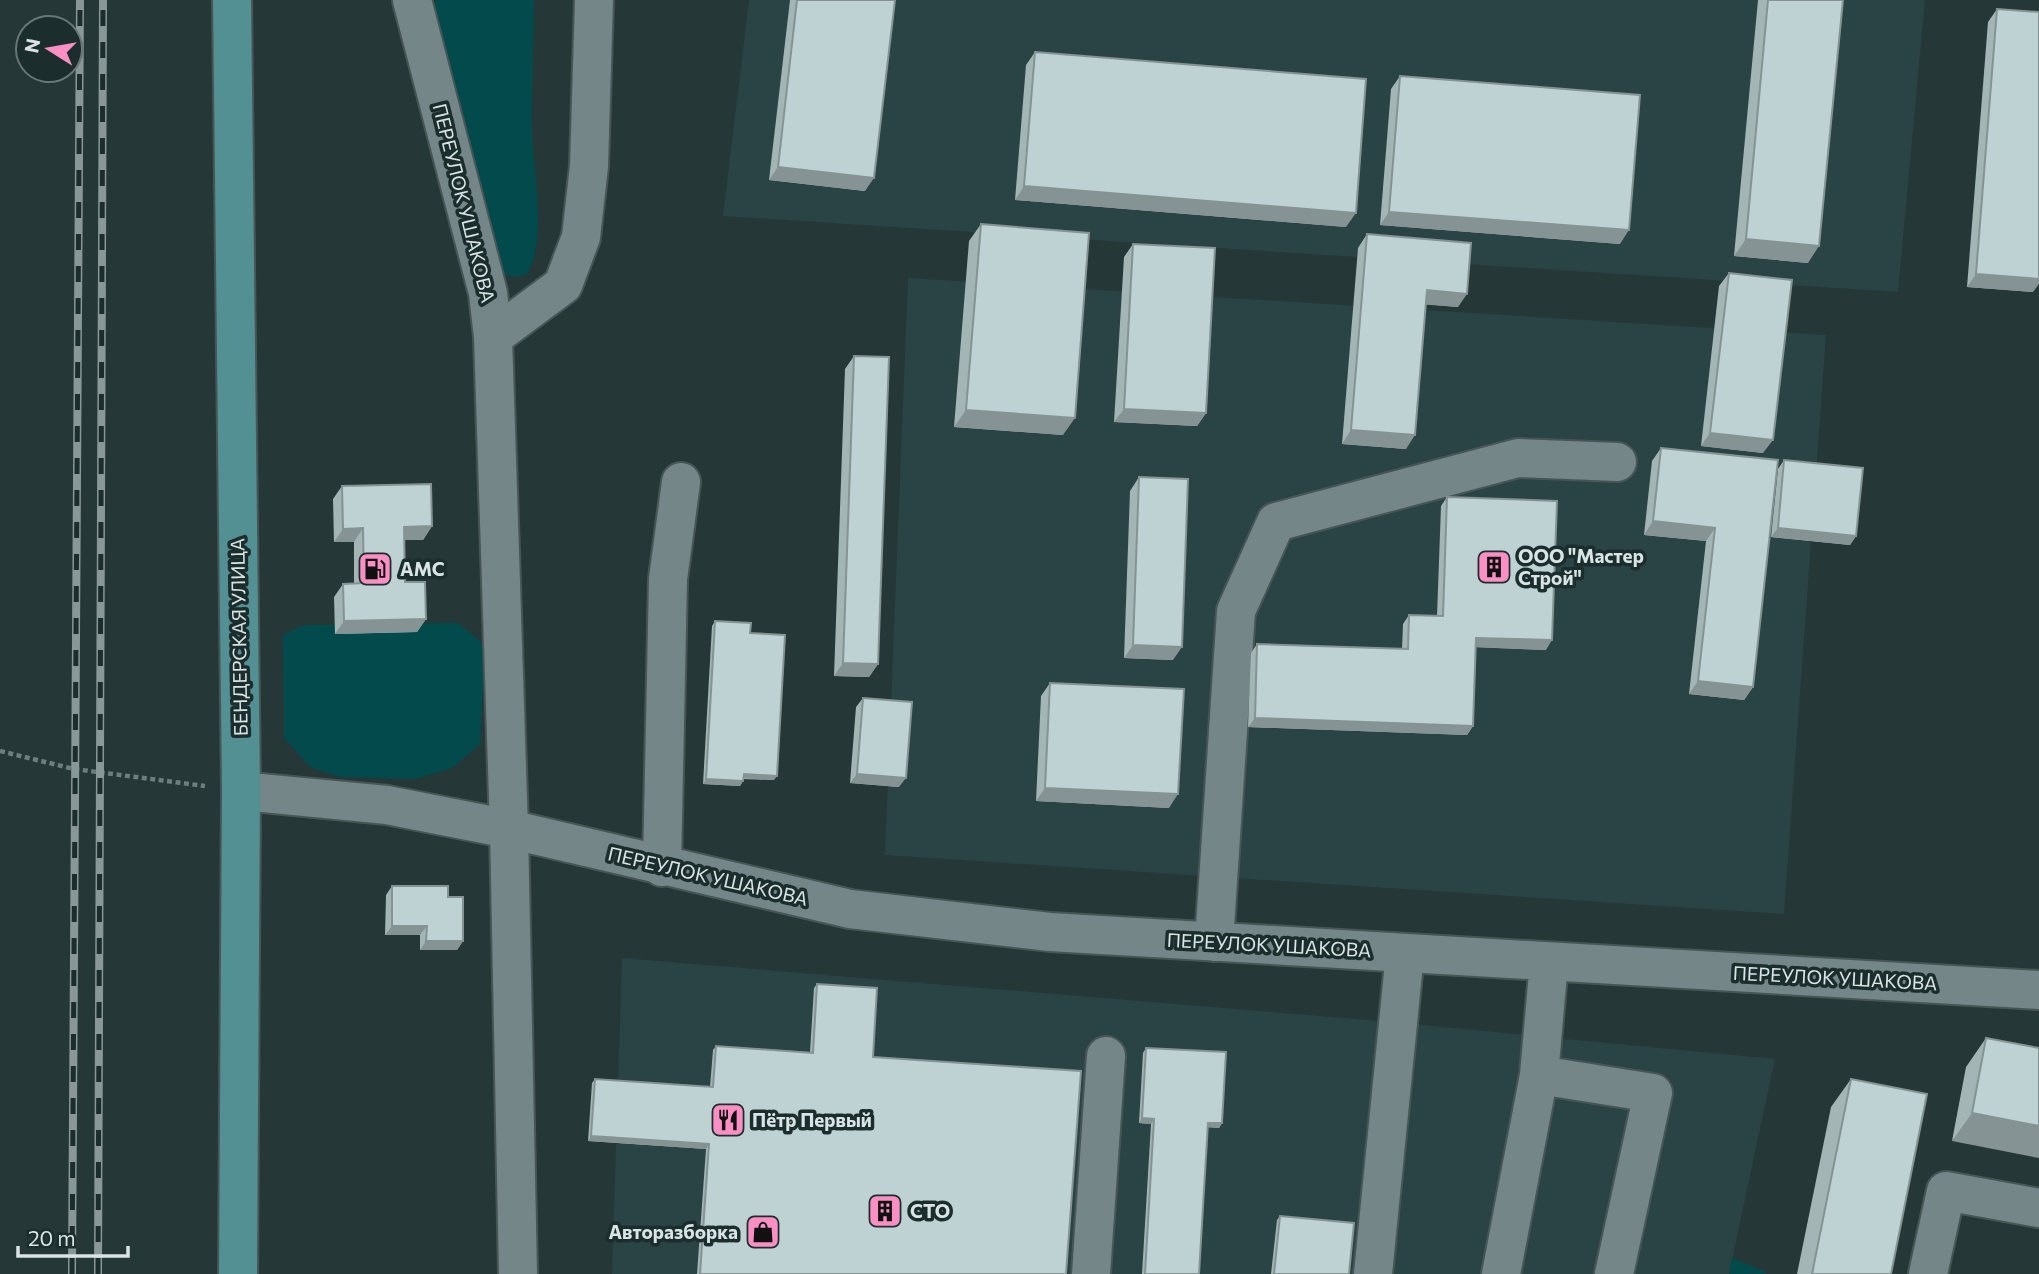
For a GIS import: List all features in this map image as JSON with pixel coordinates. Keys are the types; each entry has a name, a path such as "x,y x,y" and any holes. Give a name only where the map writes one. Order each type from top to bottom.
{"main road":[{"name":"БЕНДЕРСКАЯ УЛИЦА","path":"232,0 241,792 238,1274"}],"street":[{"name":"ПЕРЕУЛОК УШАКОВА","path":"412,0 488,293 494,337 509,830"},
{"path":"494,337 563,285 581,237 589,166 594,0"},
{"path":"1214,942 1236,611 1276,523 1518,458 1616,462"},
{"path":"662,867 668,579 681,482"},
{"name":"ПЕРЕУЛОК УШАКОВА","path":"241,792 387,805 509,830 850,909 1050,933 2039,990"},
{"path":"509,830 518,1274"},
{"path":"1373,1274 1405,953"},
{"path":"1501,1274 1539,1075 1549,962"},
{"path":"1091,1274 1106,1056"},
{"path":"1539,1075 1653,1093 1614,1274"},
{"path":"1928,1274 1946,1191 2039,1208"}],"path":[{"path":"0,751 74,769 241,792"}],"shaded area":[{"path":"436,0 534,0 532,130 538,223 537,242 527,275 514,277 495,272 432,11"},
{"path":"749,0 1925,0 1898,292 723,216"},
{"path":"908,278 1826,335 1784,914 885,855"},
{"path":"458,623 485,645 480,744 452,768 416,779 339,777 310,767 284,738 283,635 304,625"},
{"path":"622,958 1379,1021 1775,1059 1729,1274 612,1274"},
{"path":"1732,1258 1766,1272 1766,1274 1729,1274"}],"building":[{"path":"797,0 895,0 874,178 778,167"},
{"path":"1768,0 1843,0 1819,246 1746,239"},
{"path":"1997,9 2039,12 2039,279 1976,274"},
{"path":"1035,52 1366,79 1356,213 1024,186"},
{"path":"1400,76 1640,95 1629,230 1389,212"},
{"path":"981,224 1089,233 1075,418 966,410"},
{"path":"1367,234 1471,243 1467,294 1427,290 1415,435 1351,430"},
{"path":"1133,244 1215,248 1206,413 1124,409"},
{"path":"1729,273 1792,280 1773,440 1710,433"},
{"path":"854,356 889,357 878,664 843,663"},
{"path":"1661,448 1778,460 1753,687 1698,681 1715,528 1653,521"},
{"path":"1784,460 1863,468 1856,536 1778,528"},
{"path":"1139,477 1188,479 1182,647 1133,645"},
{"name":"АМС","path":"431,484 432,526 404,527 405,582 425,582 426,619 344,621 343,584 364,583 363,528 343,529 342,486"},
{"name":"ООО \"Мастер Строй\"","path":"1447,497 1557,501 1552,640 1476,638 1473,726 1255,718 1257,644 1408,649 1409,615 1443,616"},
{"path":"715,621 751,623 750,633 785,635 777,776 744,774 743,781 706,779"},
{"path":"1050,683 1184,689 1178,794 1045,788"},
{"path":"863,698 912,702 906,778 857,774"},
{"path":"392,886 448,886 448,897 463,897 463,941 426,941 427,926 392,926"},
{"name":"СТО","path":"817,984 877,988 873,1057 1081,1071 1066,1274 700,1274 709,1144 591,1136 595,1079 713,1087 716,1046 813,1053"},
{"path":"1986,1038 2039,1048 2039,1126 1972,1113"},
{"path":"1146,1048 1226,1052 1222,1123 1208,1123 1199,1274 1145,1274 1154,1119 1142,1118"},
{"path":"1851,1079 1927,1094 1891,1274 1812,1274"},
{"path":"1280,1216 1354,1223 1349,1274 1274,1274"}],"railway":[{"path":"72,1274 80,0"},
{"path":"98,1274 103,0"}],"place":[{"name":"ООО \"Мастер Строй\"","path":"1494,567"},
{"name":"АМС","path":"375,569"},
{"name":"Пётр Первый","path":"728,1120"},
{"name":"СТО","path":"885,1211"},
{"name":"Авторазборка","path":"763,1232"}]}
